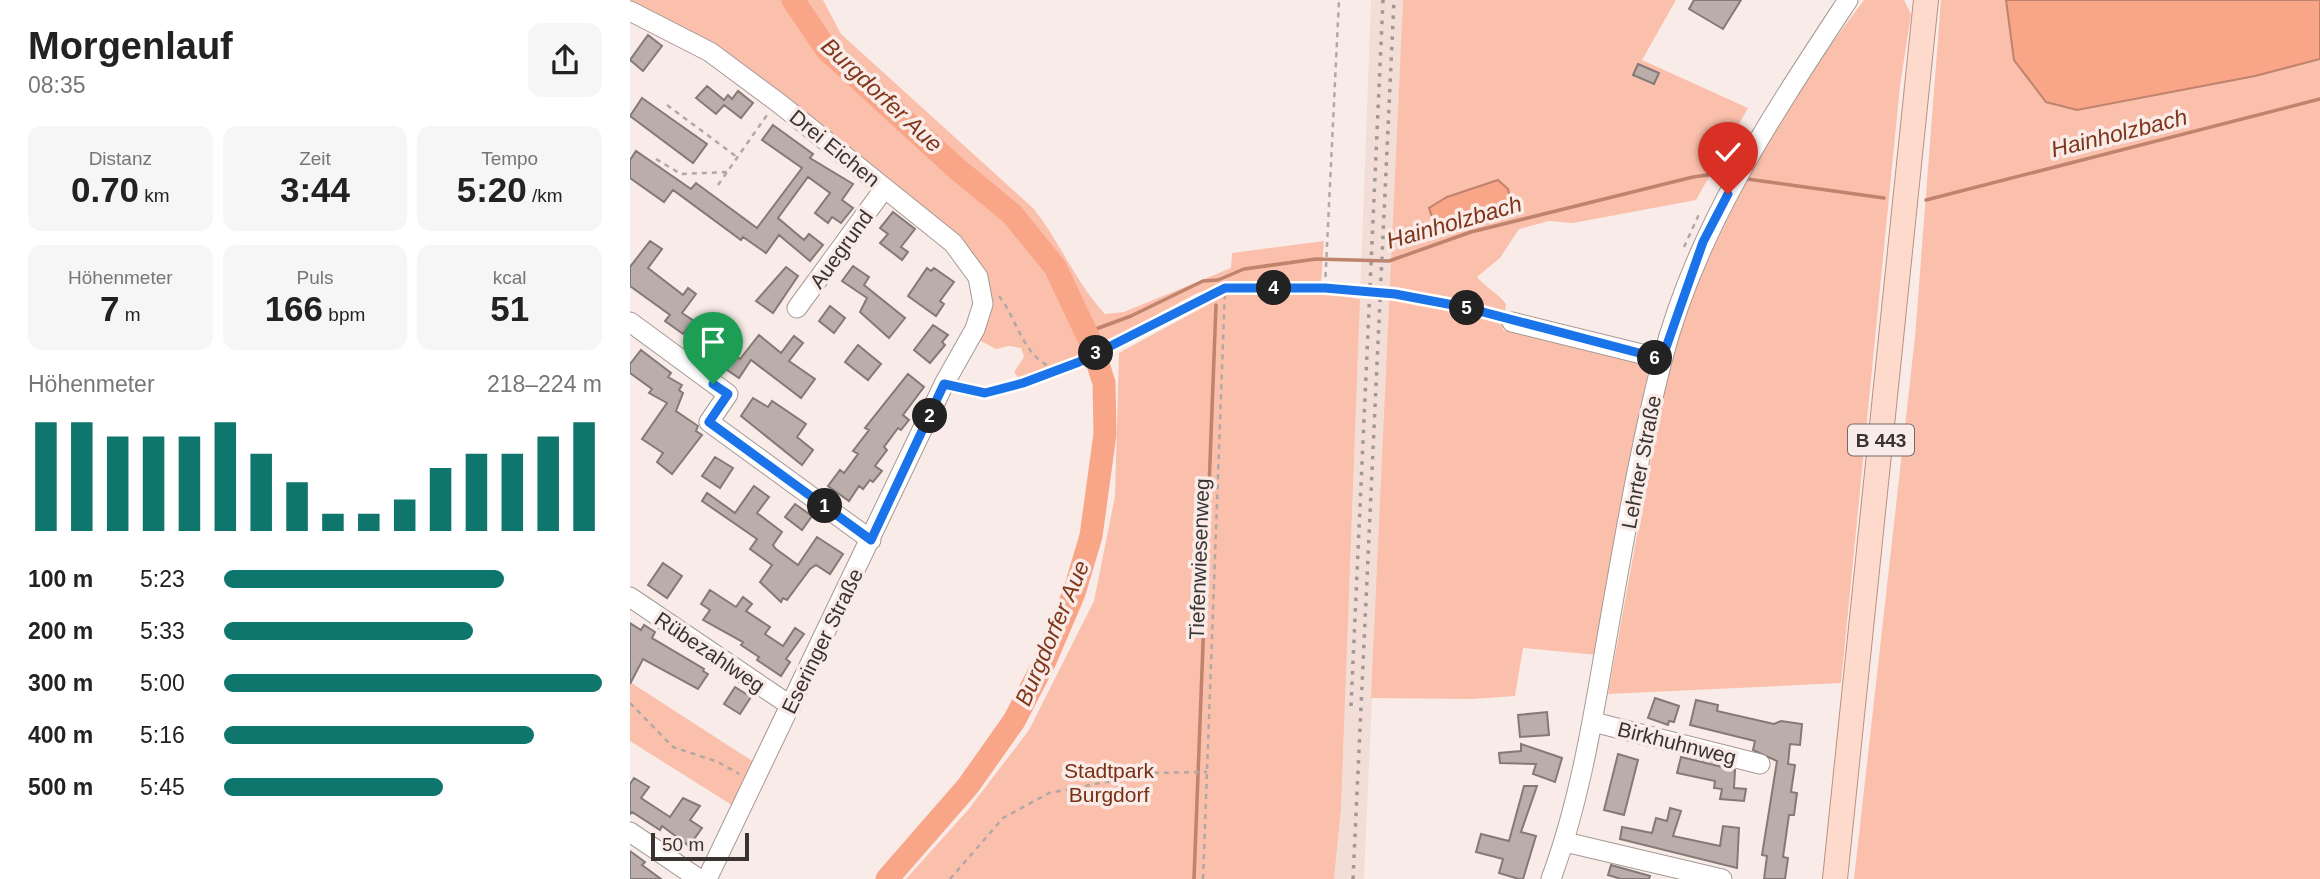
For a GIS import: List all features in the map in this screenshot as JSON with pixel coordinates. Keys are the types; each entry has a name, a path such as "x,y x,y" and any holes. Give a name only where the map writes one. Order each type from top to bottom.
{"main road":[{"name":"B 443","path":"1835,879 1926,0"}],"street":[{"name":"Lehrter Straße","path":"1551,879 1565,842 1593,722 1636,482 1662,359 1703,242 1755,146 1848,0"},
{"name":"Drei Eichen","path":"630,11 710,52 776,101 953,243 978,278"},
{"name":"Auegrund","path":"797,308 884,189"},
{"name":"Eseringer Straße","path":"707,879 944,384 975,329 984,304 978,278"},
{"path":"630,322 728,394 709,422 871,540"},
{"path":"1512,322 1662,359"},
{"name":"Rübezahlweg","path":"630,597 791,706"},
{"name":"Birkhuhnweg","path":"1593,722 1760,764"},
{"path":"630,832 699,879"},
{"path":"1565,842 1722,879"}],"path":[{"path":"1325,288 1339,0"},
{"path":"718,185 776,101"},
{"path":"667,105 737,157"},
{"path":"656,159 681,174 727,172"},
{"path":"978,278 993,288 1003,302 1033,357 1045,366 1061,369"},
{"path":"944,384 985,393 1061,369 1225,288 1325,288 1395,294 1464,307 1512,322"},
{"name":"Tiefenwiesenweg","path":"1203,879 1225,288"},
{"path":"630,703 673,747 718,762 753,782"},
{"path":"950,879 1003,818 1049,793 1152,773 1207,772"}],"shaded area":[{"path":"1371,0 1403,0 1364,879 1334,879 1341,809"}],"green space":[{"path":"630,0 785,0 818,50 859,94 1016,228 1047,272 1088,353 1020,380 1014,372 1024,357 1021,348 1009,346 996,349 977,339 984,273 714,46"},
{"path":"799,0 823,0 841,34 1034,209 1085,289 1105,314 1124,312 1231,268 1232,253 1324,241 1321,283 1230,283 1195,294 1100,346 1048,247 1017,212 831,47"},
{"path":"1403,0 1676,0 1642,60 1748,108 1696,200 1573,223 1549,221 1519,229 1500,258 1477,277 1506,304 1503,330 1649,365 1597,655 1523,648 1515,696 1472,699 1371,698"},
{"path":"1864,0 1904,0 1911,14 1900,86 1841,683 1608,694 1669,360 1705,258 1763,148 1832,43"},
{"path":"1941,0 2006,0 2014,60 2077,110 2255,76 2320,59 2320,879 1854,879 1915,337"},
{"name":"Stadtpark Burgdorf","path":"1229,293 1323,293 1360,299 1341,809 1334,879 906,879 968,810 1029,730 1094,601 1115,496 1119,353"},
{"path":"630,682 757,764 735,807 630,741"}],"water":[{"path":"2006,0 2320,0 2320,59 2255,76 2077,110 2046,102 2014,60"},
{"path":"1498,180 1508,189 1511,204 1490,214 1436,228 1429,208 1447,197"}],"building":[{"path":"1694,0 1741,0 1723,29 1689,9"},
{"path":"648,35 662,46 643,71 630,60"},
{"path":"1638,64 1659,73 1654,84 1633,75"},
{"path":"707,86 724,100 728,95 732,99 738,91 753,103 741,118 724,105 716,114 696,98"},
{"path":"642,98 707,144 693,163 630,116"},
{"path":"773,125 813,154 810,158 853,184 842,200 853,208 841,223 832,217 828,223 815,213 830,193 808,177 778,218 804,240 809,234 823,245 810,261 779,235 766,253 743,237 741,240 673,190 664,202 630,178 630,160 636,151 691,189 696,183 757,228 802,168 762,140"},
{"path":"893,212 915,229 901,247 908,252 902,260 880,243 888,234 880,228"},
{"path":"650,241 662,249 648,268 683,295 688,288 696,294 682,313 705,328 713,317 726,326 711,347 687,329 683,334 665,321 670,315 630,286 630,267"},
{"path":"853,266 869,277 864,285 905,318 889,338 860,312 867,298 842,281"},
{"path":"786,267 798,276 773,313 756,301"},
{"path":"927,268 931,271 934,268 954,282 940,301 944,304 936,316 908,296"},
{"path":"830,306 845,318 834,333 819,321"},
{"path":"933,325 948,335 942,342 945,345 930,363 914,350"},
{"path":"759,335 781,353 794,336 803,343 789,361 815,379 801,398 751,360 739,378 714,361 724,348 740,359"},
{"path":"858,345 881,364 868,380 845,362"},
{"path":"641,350 671,373 668,377 682,385 679,390 683,393 676,411 698,426 696,431 702,435 672,474 657,462 663,453 642,439 667,403 649,393 652,389 630,373 630,364"},
{"path":"908,374 924,387 903,415 909,420 901,430 898,428 884,447 887,450 875,466 882,471 863,489 859,486 849,501 828,486 840,470 844,473 858,454 853,451 869,430 865,428"},
{"path":"753,398 768,407 772,401 806,424 797,437 813,450 802,465 741,416"},
{"path":"715,457 733,468 720,488 702,476"},
{"path":"754,486 769,497 757,513 782,532 773,545 776,549 798,565 817,537 843,554 830,574 816,565 810,569 787,600 783,598 781,602 760,582 772,565 750,549 757,539 702,501 707,493 735,513"},
{"path":"795,504 812,516 802,530 785,517"},
{"path":"663,563 682,576 667,598 648,585"},
{"path":"710,590 736,607 743,597 752,604 746,611 770,627 765,634 783,646 795,628 804,634 786,659 790,662 781,676 757,660 759,657 741,645 743,642 703,620 710,610 701,604"},
{"path":"630,623 641,630 644,625 655,632 652,638 704,669 708,674 698,689 643,659 630,684"},
{"path":"735,687 751,697 740,714 724,704"},
{"path":"1655,698 1679,706 1674,722 1669,721 1668,725 1648,718"},
{"path":"1696,700 1718,705 1717,711 1774,724 1781,721 1802,724 1800,745 1790,744 1788,764 1795,765 1791,792 1797,793 1794,815 1789,815 1783,857 1788,858 1785,879 1764,879 1767,856 1762,855 1777,761 1753,750 1755,741 1690,725"},
{"path":"1547,712 1549,735 1520,737 1518,715"},
{"path":"1521,744 1562,758 1555,782 1533,774 1536,764 1500,763 1499,753 1521,751"},
{"path":"1618,754 1638,760 1624,815 1604,810"},
{"path":"1681,757 1735,770 1734,788 1746,789 1744,801 1720,799 1722,789 1714,788 1715,781 1677,773"},
{"path":"634,778 649,787 641,798 670,817 683,798 700,806 690,820 702,828 689,846 662,826 660,830 632,812 630,814 630,784"},
{"path":"1524,786 1537,786 1521,832 1536,836 1523,879 1519,879 1499,873 1503,859 1476,852 1481,834 1509,841"},
{"path":"1670,808 1681,811 1673,836 1720,846 1723,826 1739,828 1737,868 1620,839 1622,827 1652,833 1656,818 1667,821"},
{"path":"630,851 645,862 642,865 661,879 630,879"},
{"path":"1611,865 1650,876 1649,879 1621,879 1608,875"}],"waterway":[{"name":"Burgdorfer Aue","path":"793,0 827,50 956,168 1012,214 1055,267 1092,345 1104,383 1105,434 1091,536 1074,593 1045,661 1014,721 968,786 887,879"},
{"name":"Hainholzbach","path":"1926,200 2320,99"},
{"name":"Hainholzbach","path":"1085,333 1131,316 1203,281 1218,280 1244,269 1316,259 1389,261 1471,232 1693,177 1715,174"},
{"name":"Hainholzbach","path":"1747,179 1884,198"},
{"path":"1194,879 1216,305"}],"railway":[{"path":"1351,706 1383,0"},
{"path":"1353,879 1394,0"}],"route":[{"path":"713,384 728,394 709,422 871,540 944,384 985,393 1023,383 1079,362 1225,288 1325,288 1395,294 1464,307 1512,322 1662,359 1703,242 1728,194"}]}
